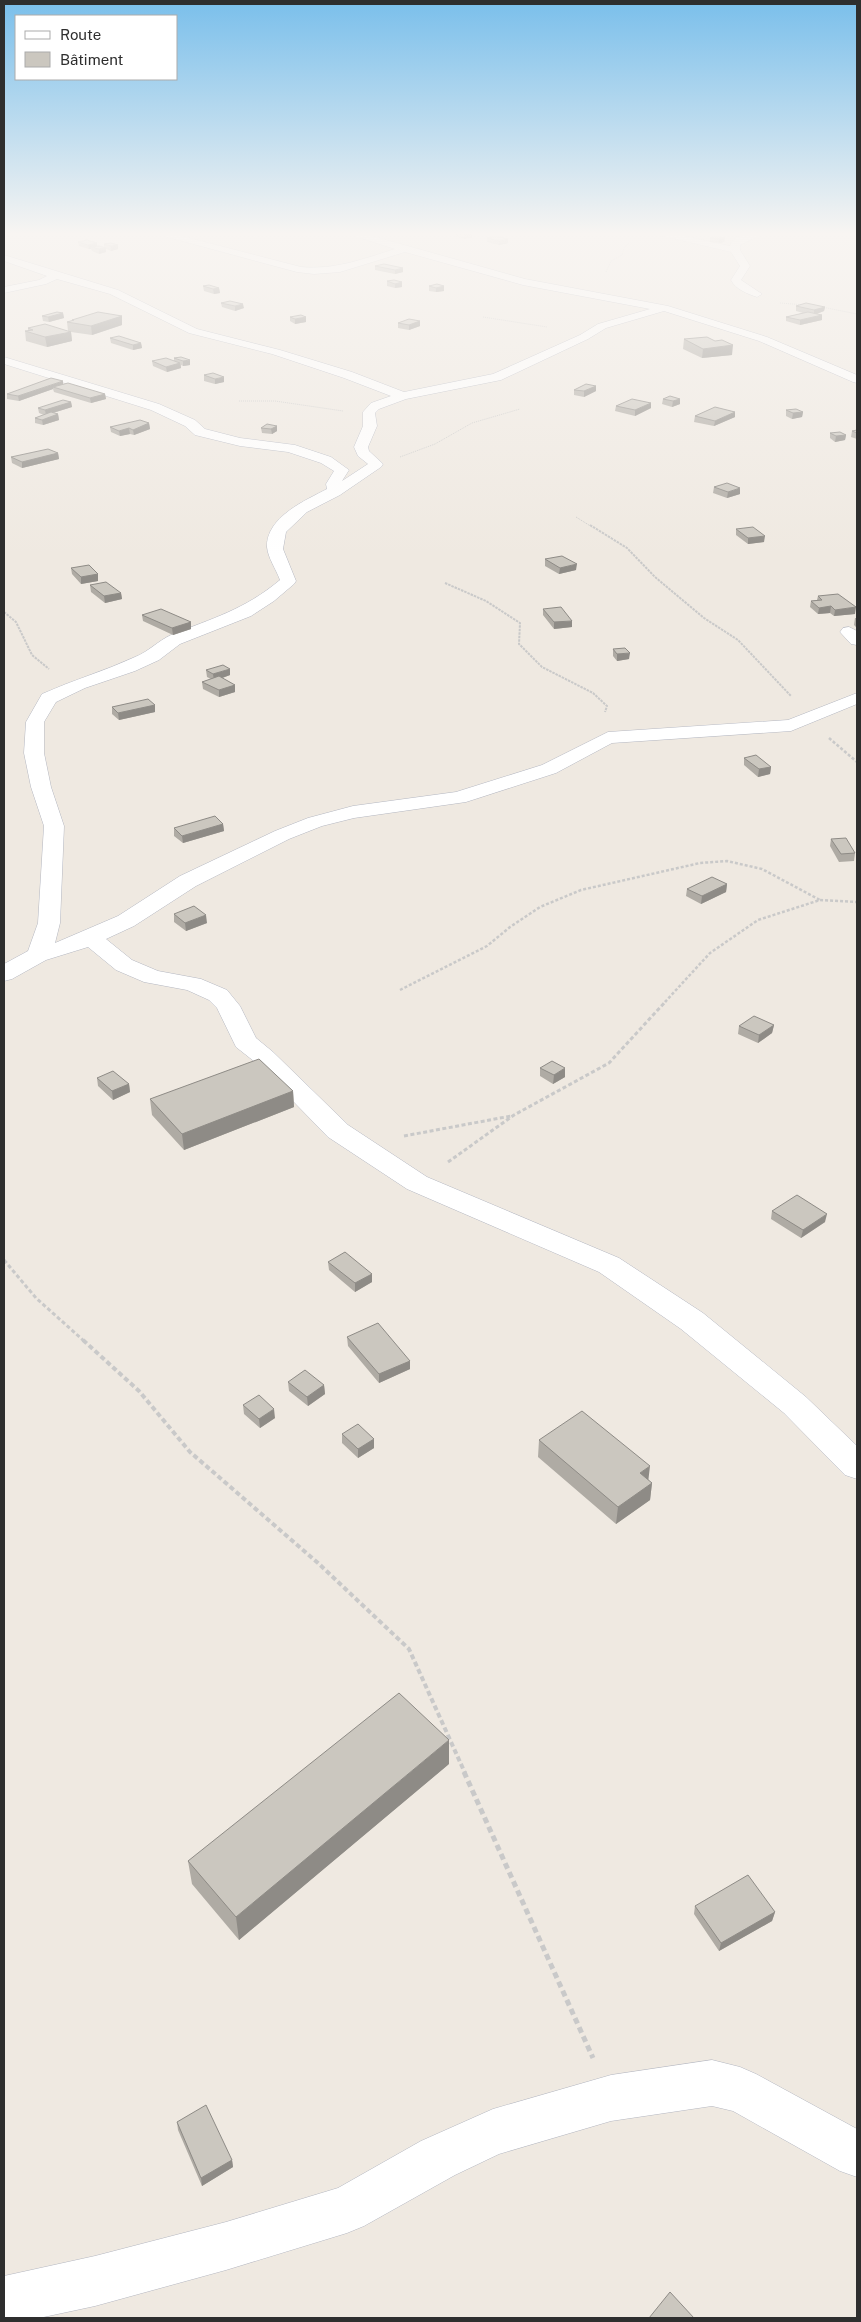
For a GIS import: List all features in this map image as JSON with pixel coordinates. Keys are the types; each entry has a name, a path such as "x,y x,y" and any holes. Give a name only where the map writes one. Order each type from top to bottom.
{"street":[{"path":"230,340 348,374 403,396"},
{"path":"38,955 49,923 54,826 41,787 34,753 35,722 49,698 62,691 152,656 174,640 245,612 268,598 288,581 275,544 280,530 296,512 370,471 376,464 361,447 370,426 369,412 375,406 403,396 474,383 498,376 575,340"},
{"path":"765,340 857,379"},
{"path":"4,360 155,407 190,422 200,432 240,442 290,448 326,460 342,470 333,484 335,492"},
{"path":"4,974 38,955 91,938 126,921 188,881 282,834 315,822 353,812 460,798 549,768 608,738 756,729 791,725 857,698"},
{"path":"91,938 124,965 152,977 193,984 218,996 228,1006 245,1042 264,1056 338,1131 417,1183 609,1265 692,1321 795,1406 857,1466"},
{"path":"4,2301 94,2281 226,2246 347,2209 438,2158 493,2132 611,2098 712,2083 740,2090 857,2154"}],"path":[{"path":"239,401 275,401 339,411 369,412"},
{"path":"376,464 435,444 472,423 520,409"},
{"path":"576,517 627,548 655,577 704,618 738,640 812,718 832,742 857,762"},
{"path":"445,583 486,601 520,623 519,644 542,667 593,693 607,706 602,724 608,738"},
{"path":"4,612 16,622 32,655 48,667 62,691"},
{"path":"400,990 487,946 510,927 540,907 582,890 700,862 727,862 762,869 820,900"},
{"path":"417,1183 514,1115 609,1063 710,953 758,920 820,900 857,902"},
{"path":"338,1131 405,1136 514,1115"},
{"path":"4,1260 36,1298 139,1391 190,1452 318,1563 410,1649 611,2098"}],"building":[{"path":"118,340 133,340 141,343 133,345"},
{"path":"687,340 723,340 733,345 703,349"},
{"path":"181,357 190,360 183,361 174,358"},
{"path":"166,358 180,363 166,367 152,361"},
{"path":"213,373 224,377 215,379 204,375"},
{"path":"51,378 63,381 18,396 7,394"},
{"path":"68,383 105,394 90,398 53,387"},
{"path":"586,384 596,386 584,391 574,390"},
{"path":"670,396 680,399 673,401 663,399"},
{"path":"632,399 651,403 635,410 616,406"},
{"path":"63,400 71,402 45,410 38,408"},
{"path":"715,407 735,412 715,421 695,416"},
{"path":"796,409 803,412 793,413 786,410"},
{"path":"51,412 58,414 42,420 35,418"},
{"path":"140,420 149,423 133,430 129,428 119,431 110,427"},
{"path":"267,424 277,426 271,429 261,428"},
{"path":"840,432 846,435 836,436 830,433"},
{"path":"48,449 58,453 22,462 11,457"},
{"path":"727,483 740,488 728,492 714,487"},
{"path":"753,527 765,536 748,538 736,529"},
{"path":"562,556 577,564 560,568 545,559"},
{"path":"89,565 98,574 81,577 71,568"},
{"path":"106,582 121,593 104,596 90,585"},
{"path":"838,594 856,607 835,610 831,606 819,608 811,601 822,600 818,596"},
{"path":"561,607 572,621 554,622 543,609"},
{"path":"161,609 191,622 172,628 142,615"},
{"path":"625,648 630,653 617,654 613,649"},
{"path":"223,665 230,669 213,674 206,670"},
{"path":"219,676 235,685 219,690 202,682"},
{"path":"148,699 155,705 118,713 112,707"},
{"path":"756,755 771,767 759,769 744,758"},
{"path":"215,816 223,824 182,836 174,828"},
{"path":"846,838 855,853 841,854 831,839"},
{"path":"712,877 727,884 702,896 687,889"},
{"path":"194,906 206,915 185,923 174,914"},
{"path":"754,1016 774,1025 759,1035 739,1026"},
{"path":"259,1059 293,1091 182,1134 150,1099"},
{"path":"552,1061 565,1068 554,1075 540,1068"},
{"path":"113,1071 129,1084 112,1091 97,1078"},
{"path":"797,1195 827,1214 803,1230 772,1211"},
{"path":"345,1252 372,1274 355,1283 328,1262"},
{"path":"378,1323 410,1361 379,1374 347,1337"},
{"path":"305,1370 324,1385 307,1397 288,1382"},
{"path":"259,1395 274,1409 259,1419 243,1405"},
{"path":"582,1411 650,1466 640,1473 652,1483 618,1507 539,1440"},
{"path":"358,1424 374,1439 358,1449 342,1434"},
{"path":"399,1693 449,1740 236,1917 188,1861"},
{"path":"748,1875 775,1912 721,1943 695,1906"},
{"path":"206,2105 232,2160 201,2178 177,2122"},
{"path":"670,2292 694,2318 649,2318"}]}
